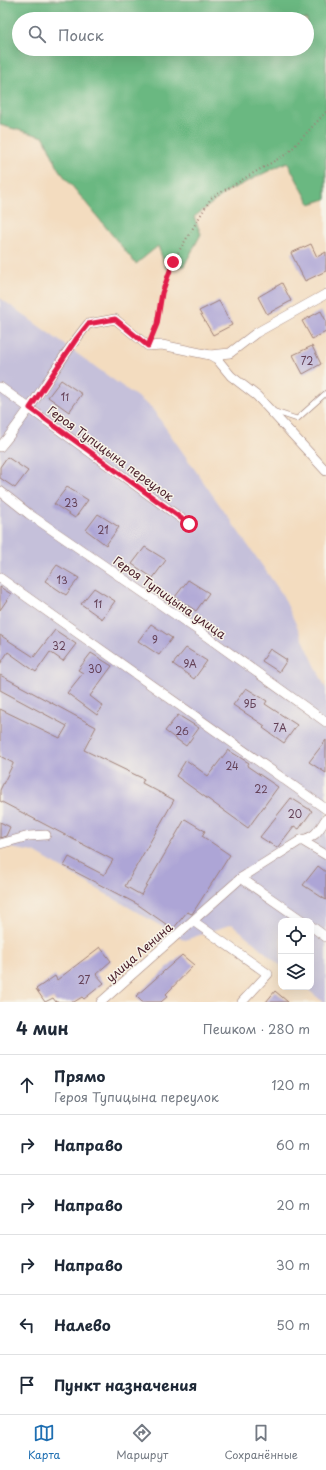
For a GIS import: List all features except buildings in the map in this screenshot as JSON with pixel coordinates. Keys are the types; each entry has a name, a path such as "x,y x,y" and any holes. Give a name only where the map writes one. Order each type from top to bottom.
{"street":[{"path":"0,447 30,408 88,324 115,319 148,346 162,345 210,355 230,353 256,333 326,294"},
{"path":"210,355 217,359 231,376 257,396 326,471"},
{"name":"Героя Тупицына переулок","path":"0,387 189,524"},
{"name":"Героя Тупицына улица","path":"0,492 29,514 199,631 326,722"},
{"path":"0,578 326,809"},
{"name":"улица Ленина","path":"101,1002 241,878 301,840 311,838 326,819"},
{"path":"0,844 29,836 46,835"},
{"path":"301,840 326,855"},
{"path":"241,878 299,918"},
{"path":"193,921 268,974 242,1002"},
{"path":"314,928 326,937"}],"lane":[{"path":"272,411 297,419 326,393"}],"path":[{"path":"148,346 157,324 162,293 173,262 211,198 288,153 326,112"}],"shaded area":[{"path":"0,298 151,407 282,594 326,689 326,1002 323,1002 309,990 314,990 314,918 278,918 278,963 232,924 185,940 34,852 10,848 0,844"}],"green space":[{"path":"0,0 326,0 326,199 310,204 287,162 228,191 194,217 201,234 184,266 166,268 158,246 136,264 59,170 44,137 0,125"}],"route":[{"path":"173,262 162,293 157,324 148,346 115,319 88,324 30,408 189,524"}]}
